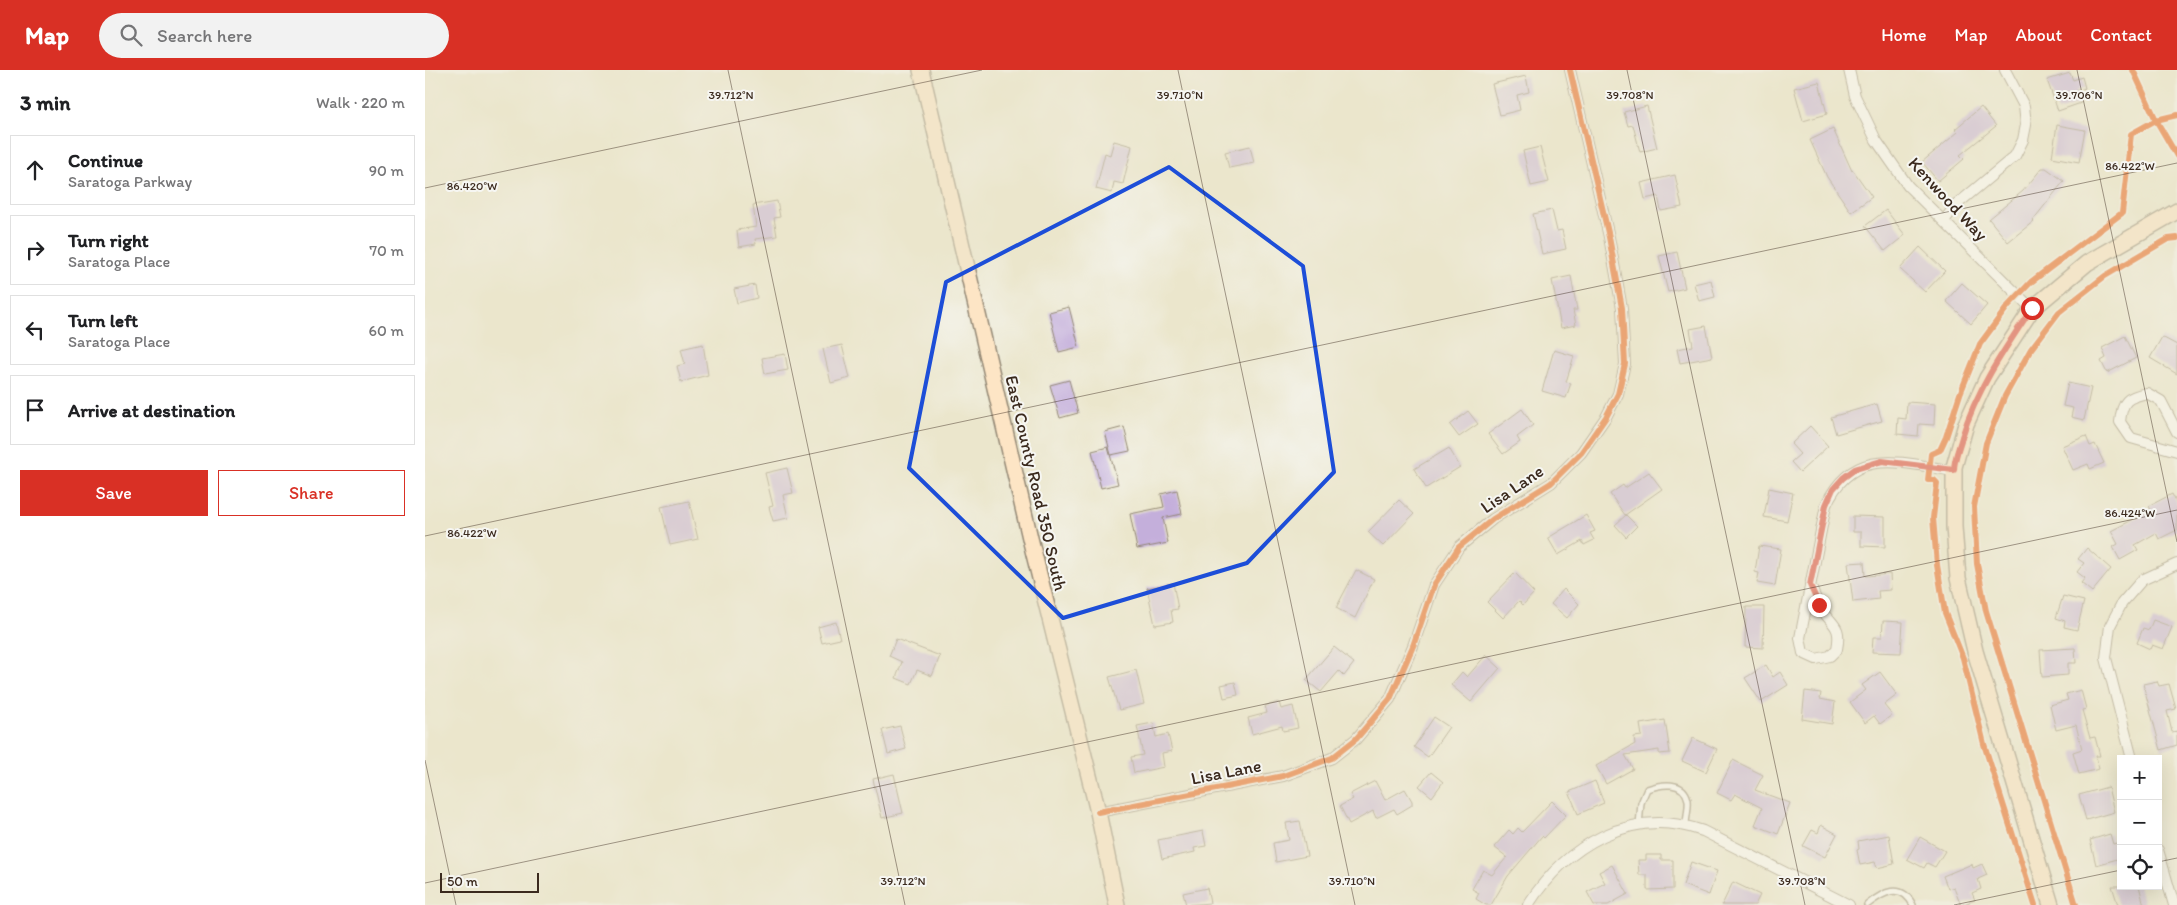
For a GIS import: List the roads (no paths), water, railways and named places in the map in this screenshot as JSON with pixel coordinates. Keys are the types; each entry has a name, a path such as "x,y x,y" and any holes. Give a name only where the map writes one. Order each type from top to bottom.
{"street":[{"name":"East County Road 350 South","path":"921,70 1028,531 1097,812 1117,905"},
{"name":"Lisa Lane","path":"1097,812 1283,776 1332,758 1356,739 1390,699 1413,646 1434,586 1459,547 1493,519 1551,483 1581,453 1606,417 1618,394 1625,364 1622,308 1609,238 1571,70"},
{"name":"Kenwood Way","path":"1849,70 1855,96 1876,140 1907,186 2032,308"},
{"path":"1944,221 1955,206 2015,156 2023,140 2026,124 2024,106 2005,70"},
{"path":"2051,905 1975,651 1958,578 1954,527 1954,470 1958,448 1976,400 2000,356 2032,308 2087,264 2177,211"},
{"path":"2177,432 2161,401 2147,393 2132,396 2121,407 2119,422 2131,438 2177,451"},
{"path":"1810,585 1819,605 1827,617 1836,625 1839,637 1837,649 1830,656 1817,660 1803,653 1800,638 1810,585 1826,505 1833,489 1855,469 1882,461 1954,470"},
{"path":"2131,755 2106,658 2110,626 2122,602 2142,580 2177,564"},
{"path":"1527,905 1537,890 1570,856 1587,844 1615,831 1639,825 1668,823 1686,825 1703,831 1849,905"},
{"path":"2162,864 2174,905"}],"lane":[{"path":"1639,825 1641,804 1647,789 1660,784 1675,786 1684,791 1688,801 1686,825"},
{"path":"1867,905 1882,893 1898,891 1909,897 1913,905"}]}
